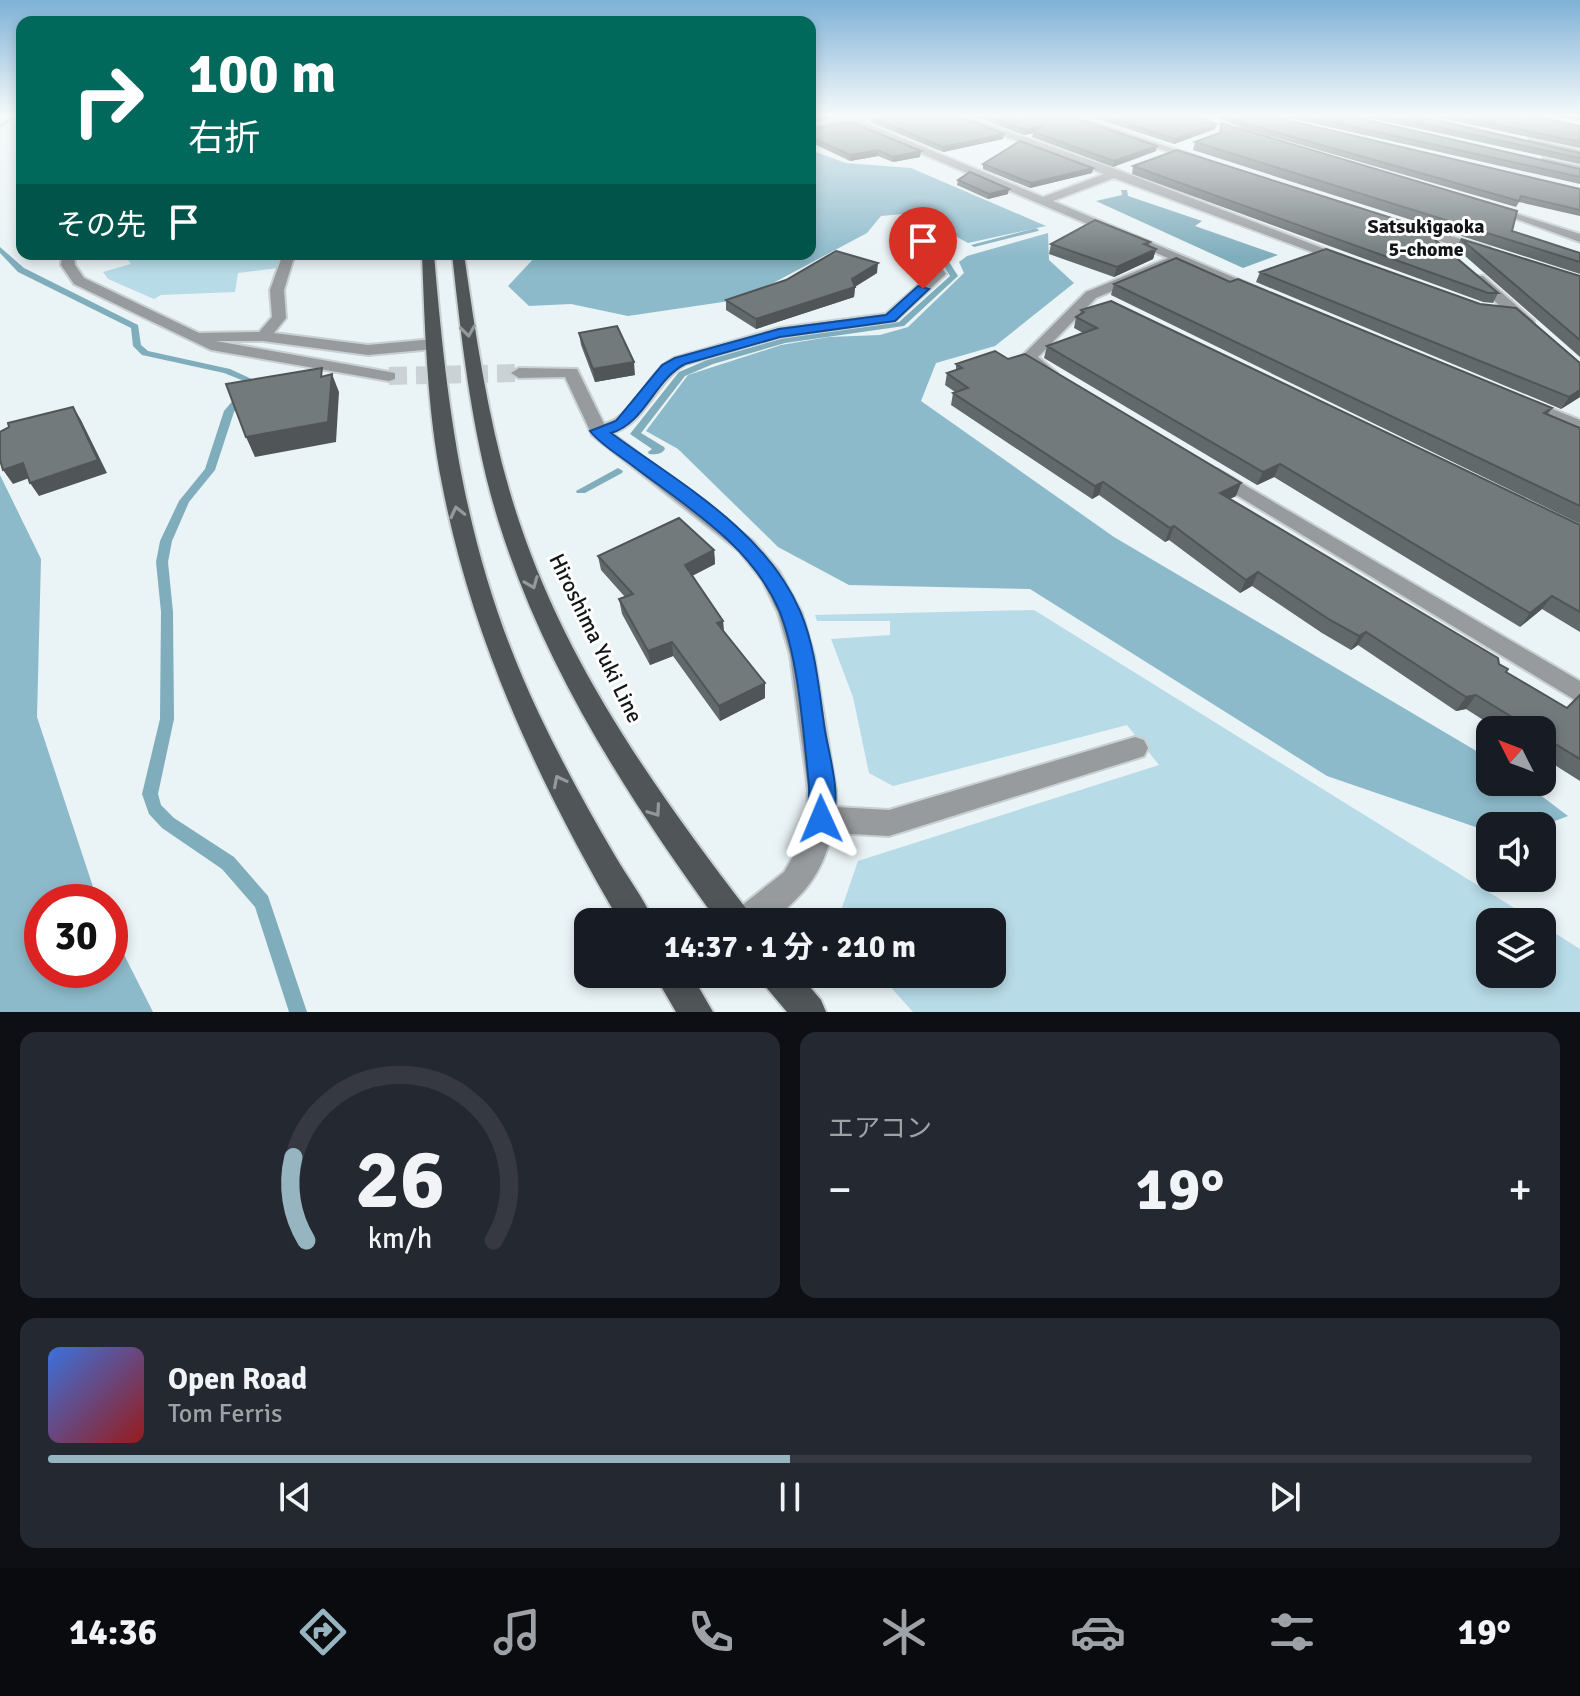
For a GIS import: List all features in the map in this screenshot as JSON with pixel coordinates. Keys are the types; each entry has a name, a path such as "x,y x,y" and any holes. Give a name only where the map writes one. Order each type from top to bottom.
{"main road":[{"path":"428,260 434,344 451,484 471,565 503,660 562,788 630,908"},
{"name":"Hiroshima Yuki Line","path":"459,260 485,429 510,523 545,616 574,676 637,785 727,908"},
{"path":"680,988 696,1012"},
{"path":"789,988 809,1012"}],"street":[{"path":"952,162 1279,300"},
{"path":"1081,162 1363,266"},
{"path":"1208,162 1217,165"},
{"path":"1550,162 1580,169"},
{"path":"1042,201 1126,169"},
{"path":"1484,205 1580,238"},
{"path":"1389,221 1493,253"},
{"path":"1441,237 1435,241 1537,331"},
{"path":"598,431 622,425 667,368 694,355 779,333 890,318 939,274 927,256 944,238"},
{"path":"1062,381 1035,365 1030,356 1091,295 1179,258"},
{"path":"68,260 79,281 224,349 389,376"},
{"path":"263,336 279,318 277,290 287,260"},
{"path":"1091,295 1119,308"},
{"path":"1492,310 1515,312"},
{"path":"186,333 206,337 263,336 368,350 434,344"},
{"path":"519,373 571,372 598,431 746,546 771,576 790,613 802,655 822,790 821,819 813,850 795,882 763,908"},
{"path":"1508,396 1580,426"},
{"path":"1198,463 1580,693"},
{"path":"821,819 889,823 1135,748"}],"shaded area":[{"path":"816,162 911,168 1046,226 968,243 914,213 881,216 867,233 743,299 628,316 571,304 529,306 508,286 532,260 816,260"},
{"path":"1121,190 1127,190 1128,196 1202,221 1195,226 1278,255 1243,268 1096,201 1122,195"},
{"path":"1048,233 1049,260 1074,283 995,346 936,363 921,401 1114,537 1476,751 1476,796 1542,796 1568,816 1556,821 1556,812 1476,812 1476,827 1327,776 1030,589 849,585 778,547 678,449 646,431 688,375 781,345 829,337 880,335 908,327 964,273 959,262 967,256"},
{"path":"128,260 282,260 278,268 238,273 235,292 161,295 154,299 108,279 103,272 131,264"},
{"path":"0,475 41,559 37,717 92,884 24,884 24,988 128,988 128,963 153,1012 0,1012"},
{"path":"1034,610 1476,884 1476,892 1489,892 1514,908 1476,908 1476,988 1556,988 1556,934 1580,949 1580,1012 913,1012 892,988 1006,988 1006,908 842,908 858,861 1159,765 1127,725 893,786 869,773 853,697 831,639 890,635 890,621 817,621 815,615"}],"building":[{"path":"1077,162 1093,168 1031,183 983,164"},
{"path":"1143,162 1216,162 1433,231 1433,238 1498,293 1488,293 1133,166"},
{"path":"1260,162 1353,162 1517,211 1512,231 1580,253 1580,262"},
{"path":"1382,162 1466,162 1580,189 1580,210 1521,196 1519,201"},
{"path":"1513,162 1551,162 1580,169 1580,177"},
{"path":"970,172 1009,189 989,194 958,180"},
{"path":"1095,220 1150,242 1144,244 1156,249 1117,267 1051,244"},
{"path":"1461,239 1580,276 1580,340"},
{"path":"1326,249 1480,304 1516,308 1580,363 1580,390 1569,397 1260,272"},
{"path":"836,251 878,263 852,279 855,287 756,319 726,300 786,280"},
{"path":"1176,258 1230,282 1238,279 1552,408 1544,413 1580,428 1580,506 1114,284"},
{"path":"1111,301 1580,525 1580,612 1552,596 1530,613 1280,464 1263,472 1047,346 1097,328 1076,317 1084,312 1081,310"},
{"path":"617,326 634,362 593,369 579,333"},
{"path":"995,351 1008,359 1025,354 1241,483 1220,493 1498,658 1499,664 1508,669 1506,672 1567,708 1580,695 1580,759 1556,744 1556,716 1510,716 1476,695 1466,697 1366,632 1359,636 1330,620 1258,572 1246,580 1174,526 1170,528 1103,482 1095,486 953,393 968,388 947,373 962,368 956,364"},
{"path":"322,368 321,377 332,374 328,422 246,437 226,384"},
{"path":"73,407 98,460 30,483 23,463 3,470 0,432 9,427 8,423"},
{"path":"679,518 714,550 685,565 723,621 717,623 765,683 719,706 672,642 648,651 619,599 633,594 598,556"}],"waterway":[{"path":"974,245 1036,230"},
{"path":"0,249 21,270 135,327 137,346 145,353 227,371 249,380 249,387 229,411 210,470 184,501 166,541 162,562 167,612 167,719 150,794 155,809 168,823 228,863 262,902 298,1012"},
{"path":"653,452 660,449 635,434 682,374 710,362 784,341 901,324 954,276 942,257 951,250"},
{"path":"581,491 618,471"}],"tunnel":[{"path":"389,376 519,373"}],"district":[{"name":"Satsukigaoka 5-chome","path":"1426,238"}],"route":[{"path":"821,819 822,790 802,655 790,613 771,576 746,546 716,520 598,431 622,425 667,368 680,361 779,333 890,318 923,289"}]}
